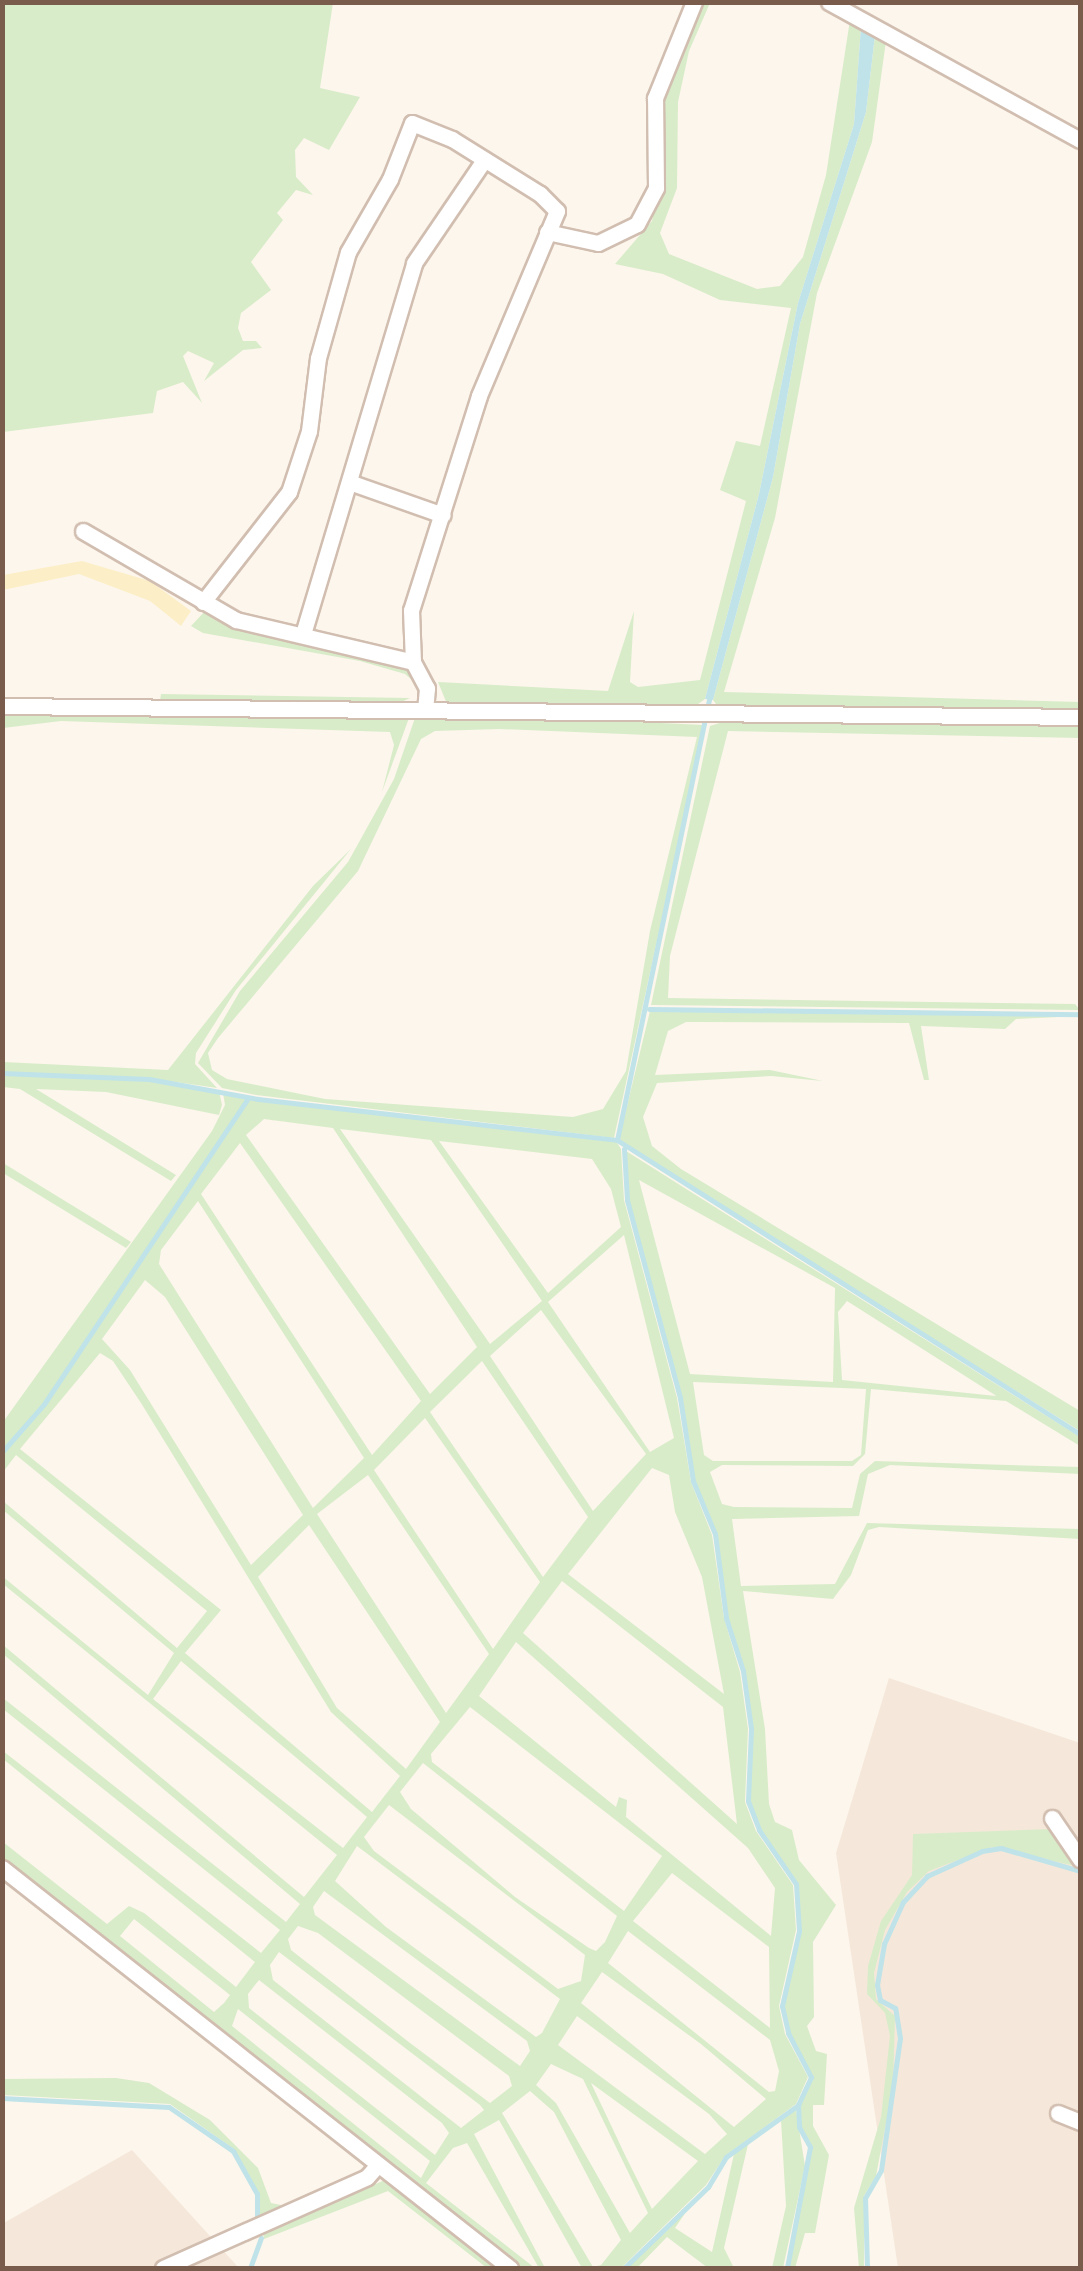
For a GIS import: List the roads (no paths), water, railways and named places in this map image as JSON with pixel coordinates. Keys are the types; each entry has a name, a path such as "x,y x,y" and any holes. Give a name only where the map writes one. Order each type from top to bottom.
{"street":[{"path":"547,232 598,243 637,224 656,188 655,98 694,2"},
{"path":"830,2 1080,140"},
{"path":"203,602 288,492 309,431 318,358 348,252 390,179 412,123 484,160 554,204 547,232 480,396 412,610 413,662 427,688 426,709"},
{"path":"303,634 352,483 414,264 484,160"},
{"path":"352,483 443,515"},
{"path":"83,530 236,620 413,662"},
{"path":"2,706 1080,717"},
{"path":"1052,1818 1080,1859"},
{"path":"2,1868 510,2268"},
{"path":"1058,2114 1080,2122"},
{"path":"162,2268 367,2177 377,2166"}],"water":[{"path":"861,26 875,35 866,112 800,324 773,477 713,700 705,699 759,494 798,303 854,124"}],"waterway":[{"path":"617,1140 709,700"},
{"path":"649,1009 1080,1014"},
{"path":"2,1073 149,1079 258,1099 617,1140 1080,1434"},
{"path":"2,1452 44,1404 248,1098"},
{"path":"624,1149 627,1200 680,1398 693,1481 715,1534 726,1618 743,1671 751,1729 748,1801 759,1830 796,1884 799,1931 782,2006 788,2033 811,2077 798,2105 799,2127 810,2147 787,2268"},
{"path":"867,2268 865,2198 881,2170 900,2038 895,2008 880,2000 877,1985 884,1944 903,1902 927,1876 982,1851 1001,1848 1080,1871"},
{"path":"2,2098 169,2107 233,2151 257,2194 257,2221"},
{"path":"624,2268 708,2187 726,2157 798,2105"},
{"path":"250,2268 261,2238"}]}
